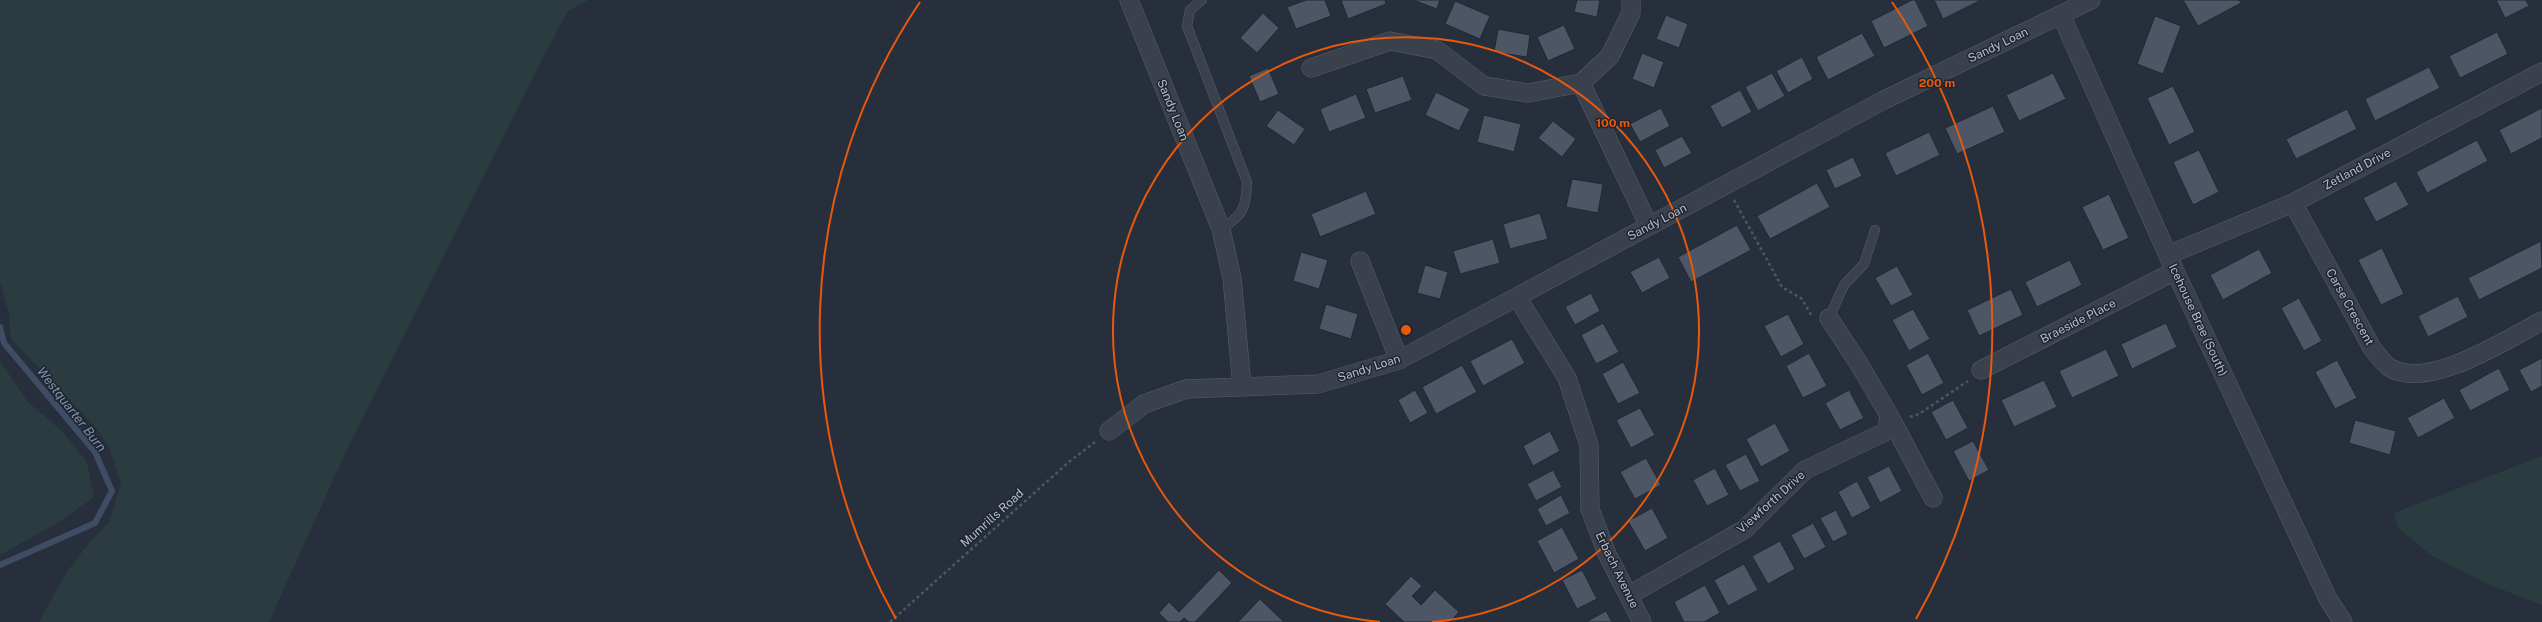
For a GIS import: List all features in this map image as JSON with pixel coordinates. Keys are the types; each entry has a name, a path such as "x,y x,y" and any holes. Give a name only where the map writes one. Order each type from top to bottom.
{"street":[{"name":"Sandy Loan","path":"1129,0 1221,229 1232,278 1242,386"},
{"path":"1311,68 1390,41 1437,50 1484,86 1528,94 1581,83 1610,56 1631,13 1631,0"},
{"name":"Sandy Loan","path":"1109,431 1144,404 1186,389 1318,384 1400,360 1884,100 2091,0"},
{"name":"Icehouse Brae (South)","path":"2061,15 2175,272 2328,599 2343,622"},
{"name":"Zetland Drive","path":"2168,255 2293,203 2542,72"},
{"path":"1581,83 1649,226"},
{"name":"Carse Crescent","path":"2293,203 2372,348 2389,367 2414,374 2445,369 2542,320"},
{"path":"1360,261 1400,360"},
{"name":"Braeside Place","path":"1981,370 2175,272"},
{"name":"Erbach Avenue","path":"1517,297 1566,378 1589,445 1590,509 1607,554 1642,622"},
{"path":"1828,318 1859,364 1891,419 1933,498"},
{"name":"Viewforth Drive","path":"1629,595 1745,529 1805,470 1886,431 1891,419"}],"lane":[{"path":"1202,0 1190,10 1187,26 1247,182 1246,199 1238,218 1221,229"},
{"path":"1828,318 1844,285 1864,264 1874,230"}],"path":[{"path":"1726,184 1782,287 1802,299 1816,324 1828,318"},
{"path":"1891,419 1920,414 1964,386 1981,370"},
{"name":"Mumrills Road","path":"890,622 1070,461 1109,431"}],"shaded area":[{"path":"0,0 588,0 568,11 541,61 347,449 269,622 39,622 66,573 89,543 109,522 121,484 110,449 97,429 11,339 9,314 0,282"},
{"path":"0,361 28,402 63,432 87,462 94,497 59,522 0,555"},
{"path":"2542,456 2542,605 2487,584 2431,555 2398,528 2394,513"}],"building":[{"path":"1306,0 1325,0 1331,16 1296,29 1287,7"},
{"path":"1341,0 1385,0 1386,4 1348,19"},
{"path":"1413,0 1440,0 1437,9"},
{"path":"1577,0 1600,0 1597,17 1574,12"},
{"path":"1912,0 1915,0 1928,26 1884,48 1871,21"},
{"path":"1934,0 1981,0 1943,19"},
{"path":"2183,0 2239,0 2241,3 2198,26"},
{"path":"2496,0 2526,0 2529,6 2505,18"},
{"path":"1455,1 1490,16 1480,39 1445,24"},
{"path":"1263,13 1279,28 1257,53 1240,38"},
{"path":"1666,15 1688,24 1679,48 1656,39"},
{"path":"2155,16 2181,26 2163,74 2137,64"},
{"path":"1564,25 1575,49 1548,61 1537,37"},
{"path":"1498,29 1530,35 1527,57 1494,52"},
{"path":"2497,32 2508,54 2460,78 2449,56"},
{"path":"1862,33 1875,56 1828,80 1816,57"},
{"path":"1642,53 1664,62 1654,88 1632,79"},
{"path":"1802,57 1813,79 1788,93 1776,71"},
{"path":"2429,67 2440,88 2375,121 2365,99"},
{"path":"1268,68 1279,94 1260,102 1249,76"},
{"path":"1772,73 1785,96 1758,111 1745,87"},
{"path":"2053,73 2066,99 2019,121 2006,95"},
{"path":"1403,76 1412,100 1375,113 1366,89"},
{"path":"2173,86 2195,132 2169,145 2147,98"},
{"path":"1740,90 1752,112 1722,128 1710,106"},
{"path":"1436,92 1470,109 1459,131 1425,115"},
{"path":"1356,94 1366,118 1329,132 1320,109"},
{"path":"1993,106 2005,132 1957,154 1945,128"},
{"path":"1661,108 1670,126 1640,142 1630,124"},
{"path":"2542,108 2542,138 2511,154 2499,130"},
{"path":"2347,109 2357,129 2296,159 2286,139"},
{"path":"1278,110 1305,129 1294,145 1266,126"},
{"path":"1484,115 1521,124 1514,152 1477,142"},
{"path":"1553,121 1576,139 1562,157 1538,138"},
{"path":"1929,132 1940,155 1896,176 1885,153"},
{"path":"1682,136 1692,153 1664,168 1655,150"},
{"path":"2477,140 2488,161 2427,193 2416,172"},
{"path":"2199,150 2219,192 2193,205 2173,162"},
{"path":"1853,157 1862,176 1835,189 1826,170"},
{"path":"1572,179 1603,184 1598,213 1566,207"},
{"path":"2396,181 2409,205 2376,222 2363,198"},
{"path":"1817,183 1830,207 1770,239 1757,216"},
{"path":"1366,191 1376,214 1320,237 1311,214"},
{"path":"2109,194 2129,238 2103,250 2082,207"},
{"path":"1540,213 1548,239 1510,249 1503,224"},
{"path":"1737,225 1751,250 1691,282 1678,257"},
{"path":"1493,239 1500,263 1460,274 1453,251"},
{"path":"2541,241 2542,268 2479,300 2468,278"},
{"path":"2382,248 2404,294 2381,305 2358,260"},
{"path":"2259,249 2272,273 2223,300 2210,275"},
{"path":"1301,252 1328,260 1319,289 1293,281"},
{"path":"1659,257 1670,278 1642,293 1630,272"},
{"path":"2070,260 2082,285 2037,307 2025,282"},
{"path":"1425,265 1448,272 1440,299 1417,293"},
{"path":"1897,266 1913,295 1891,306 1875,278"},
{"path":"2011,289 2023,315 1979,336 1967,310"},
{"path":"1591,293 1600,311 1575,325 1565,307"},
{"path":"2458,296 2468,317 2428,337 2418,316"},
{"path":"2299,298 2322,341 2304,351 2281,308"},
{"path":"1326,304 1358,314 1351,339 1319,329"},
{"path":"1913,309 1930,339 1909,351 1892,320"},
{"path":"1788,314 1804,344 1781,357 1764,326"},
{"path":"1603,323 1619,352 1596,364 1581,335"},
{"path":"2166,323 2177,347 2132,369 2121,344"},
{"path":"1512,339 1525,363 1483,386 1470,361"},
{"path":"2106,349 2119,376 2072,398 2059,371"},
{"path":"1809,353 1827,386 1803,398 1786,366"},
{"path":"1928,353 1944,383 1922,395 1906,365"},
{"path":"2542,358 2542,386 2531,392 2519,370"},
{"path":"2337,360 2357,398 2335,409 2315,372"},
{"path":"1623,362 1640,393 1618,404 1602,374"},
{"path":"1462,365 1477,392 1436,414 1422,387"},
{"path":"2499,368 2510,390 2470,411 2459,390"},
{"path":"2044,380 2057,407 2014,427 2001,400"},
{"path":"1415,390 1428,413 1410,423 1398,400"},
{"path":"1849,390 1864,418 1840,430 1825,403"},
{"path":"2444,398 2455,418 2418,438 2407,418"},
{"path":"1953,400 1968,428 1946,440 1931,412"},
{"path":"1640,408 1655,435 1631,448 1616,420"},
{"path":"2355,420 2396,431 2390,455 2349,443"},
{"path":"1775,423 1790,451 1761,467 1746,439"},
{"path":"1550,431 1560,451 1533,466 1523,446"},
{"path":"1973,441 1989,470 1969,481 1953,451"},
{"path":"1746,454 1760,481 1740,491 1725,465"},
{"path":"1646,458 1661,485 1635,499 1620,472"},
{"path":"1889,466 1902,491 1880,503 1867,477"},
{"path":"1715,468 1729,495 1707,506 1693,480"},
{"path":"1553,470 1562,487 1536,501 1527,484"},
{"path":"1857,481 1871,508 1852,518 1838,492"},
{"path":"1561,495 1570,513 1546,526 1537,509"},
{"path":"1652,508 1668,538 1645,551 1628,521"},
{"path":"1836,510 1848,534 1833,542 1820,518"},
{"path":"1813,523 1826,547 1804,559 1791,535"},
{"path":"1562,527 1579,559 1554,573 1537,541"},
{"path":"1780,541 1795,569 1768,584 1752,556"},
{"path":"1744,564 1758,590 1728,606 1714,580"},
{"path":"1219,570 1232,583 1195,622 1189,622 1184,618 1180,622 1168,622 1159,613 1169,602 1179,612"},
{"path":"1582,570 1597,599 1577,609 1562,580"},
{"path":"1411,576 1422,586 1412,596 1421,605 1435,590 1459,612 1450,622 1404,622 1385,604"},
{"path":"1705,585 1720,613 1704,622 1684,622 1674,602"},
{"path":"1260,599 1284,622 1238,622"},
{"path":"1606,611 1612,622 1586,622"}],"waterway":[{"name":"Westquarter Burn","path":"0,327 4,343 95,452 112,491 95,523 0,565"}]}
